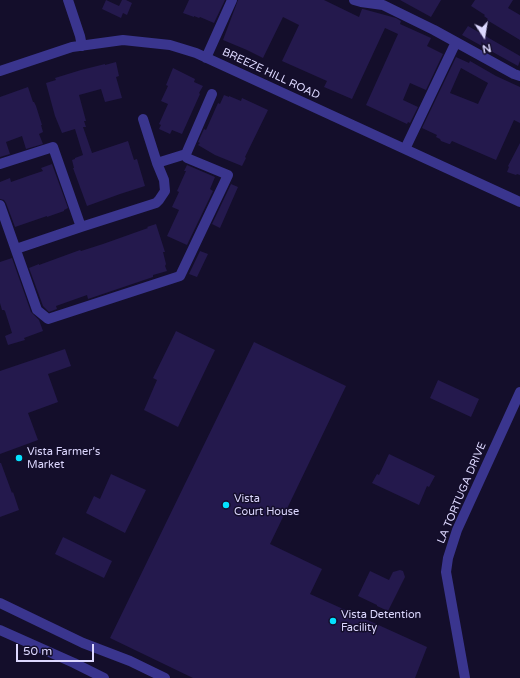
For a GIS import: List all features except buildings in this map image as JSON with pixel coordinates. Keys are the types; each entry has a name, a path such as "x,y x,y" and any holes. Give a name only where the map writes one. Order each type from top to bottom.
{"street":[{"path":"68,0 82,46"},
{"path":"206,58 232,0"},
{"path":"354,0 383,5 434,30 520,76"},
{"name":"BREEZE HILL ROAD","path":"0,71 72,47 123,40 170,45 196,53 520,202"},
{"path":"405,149 456,42"},
{"path":"157,163 186,154 212,94"},
{"path":"16,249 81,226 156,203 159,200 165,191 164,180 143,119"},
{"path":"0,164 53,147 81,226"},
{"path":"0,205 37,310 48,319 180,276 228,175 187,158 186,154"},
{"name":"LA TORTUGA DRIVE","path":"466,678 446,572 448,558 457,530 520,392"},
{"path":"0,602 83,643 130,661 165,678"},
{"path":"0,630 104,678"}],"place":[{"name":"Vista Farmer's Market","path":"19,458"},
{"name":"Vista Court House","path":"226,505"},
{"name":"Vista Detention Facility","path":"333,621"}]}
